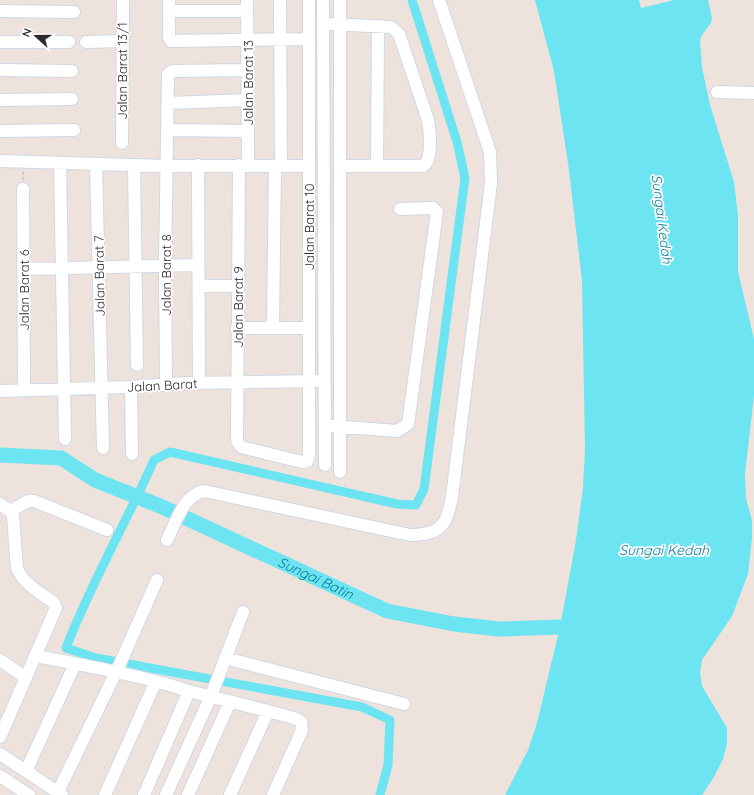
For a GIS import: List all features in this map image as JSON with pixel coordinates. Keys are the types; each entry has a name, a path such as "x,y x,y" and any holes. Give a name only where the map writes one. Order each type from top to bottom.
{"street":[{"name":"Jalan Barat 13/1","path":"122,143 123,0"},
{"path":"273,328 281,39 280,0"},
{"name":"Jalan Barat 10","path":"241,448 302,462 307,461 309,455 309,0"},
{"path":"323,0 325,465"},
{"path":"340,0 340,472"},
{"path":"167,540 182,510 193,495 198,492 211,491 410,535 427,535 444,525 450,509 452,497 492,165 490,152 439,0"},
{"path":"247,6 169,6 169,37 171,41 309,39"},
{"name":"Jalan Barat 13","path":"243,165 248,131 247,6"},
{"path":"0,11 74,12"},
{"path":"323,24 391,27 399,34 428,120 430,134 429,160 427,164 423,166 340,166"},
{"path":"377,166 378,26"},
{"path":"86,42 122,41"},
{"path":"0,42 69,42"},
{"path":"0,70 72,71"},
{"name":"Jalan Barat 8","path":"166,385 165,266 168,74 170,72 248,70"},
{"path":"717,92 754,93"},
{"path":"0,100 72,98"},
{"path":"168,102 248,100"},
{"path":"0,131 74,130"},
{"path":"168,130 248,131"},
{"path":"0,161 167,166 309,166"},
{"path":"60,163 65,439"},
{"name":"Jalan Barat 7","path":"96,164 103,448"},
{"path":"134,165 136,365"},
{"name":"Jalan Barat 9","path":"241,448 237,441 237,328 243,165"},
{"path":"198,166 199,383"},
{"name":"Jalan Barat 6","path":"23,189 24,390"},
{"path":"325,426 397,431 408,424 437,212 433,208 400,209"},
{"path":"24,269 198,265"},
{"path":"198,286 238,286"},
{"path":"237,328 309,328"},
{"name":"Jalan Barat","path":"0,391 131,387 199,383 325,381"},
{"path":"131,387 132,454"},
{"path":"10,511 28,501 34,502 107,530"},
{"path":"0,504 10,511 14,523 17,568 20,576 54,603 56,608 26,678 5,711 0,737"},
{"path":"0,754 60,794 120,665 156,580"},
{"path":"166,795 212,693 243,612"},
{"path":"36,656 75,664 120,665 156,681 189,692 212,693 230,702 297,719 303,726 273,795"},
{"path":"225,658 404,704"},
{"path":"0,660 26,678"},
{"path":"26,771 75,664"},
{"path":"105,795 156,681"},
{"path":"144,795 189,692"},
{"path":"188,795 230,702"},
{"path":"230,795 268,711"},
{"path":"0,776 29,795"}],"path":[{"path":"23,162 23,189"}],"water":[{"name":"Sungai Kedah","path":"535,0 708,0 712,18 711,23 700,40 702,67 710,105 734,182 738,215 738,272 754,339 754,396 745,474 746,499 752,520 752,538 748,574 732,616 702,660 700,672 702,686 727,728 727,743 723,759 714,777 702,795 505,795 528,750 537,723 560,627 576,540 583,488 585,449 582,281 569,170 554,71"}],"pier":[{"path":"639,0 674,0 641,8"}],"waterway":[{"path":"380,795 388,765 390,720 362,707 96,658 66,648 86,600 154,460 170,452 397,504 416,505 424,489 465,178 457,142 412,0"},
{"name":"Sungai Batin","path":"0,455 61,458 95,480 160,506 387,611 454,624 499,629 560,627 579,634"}]}
